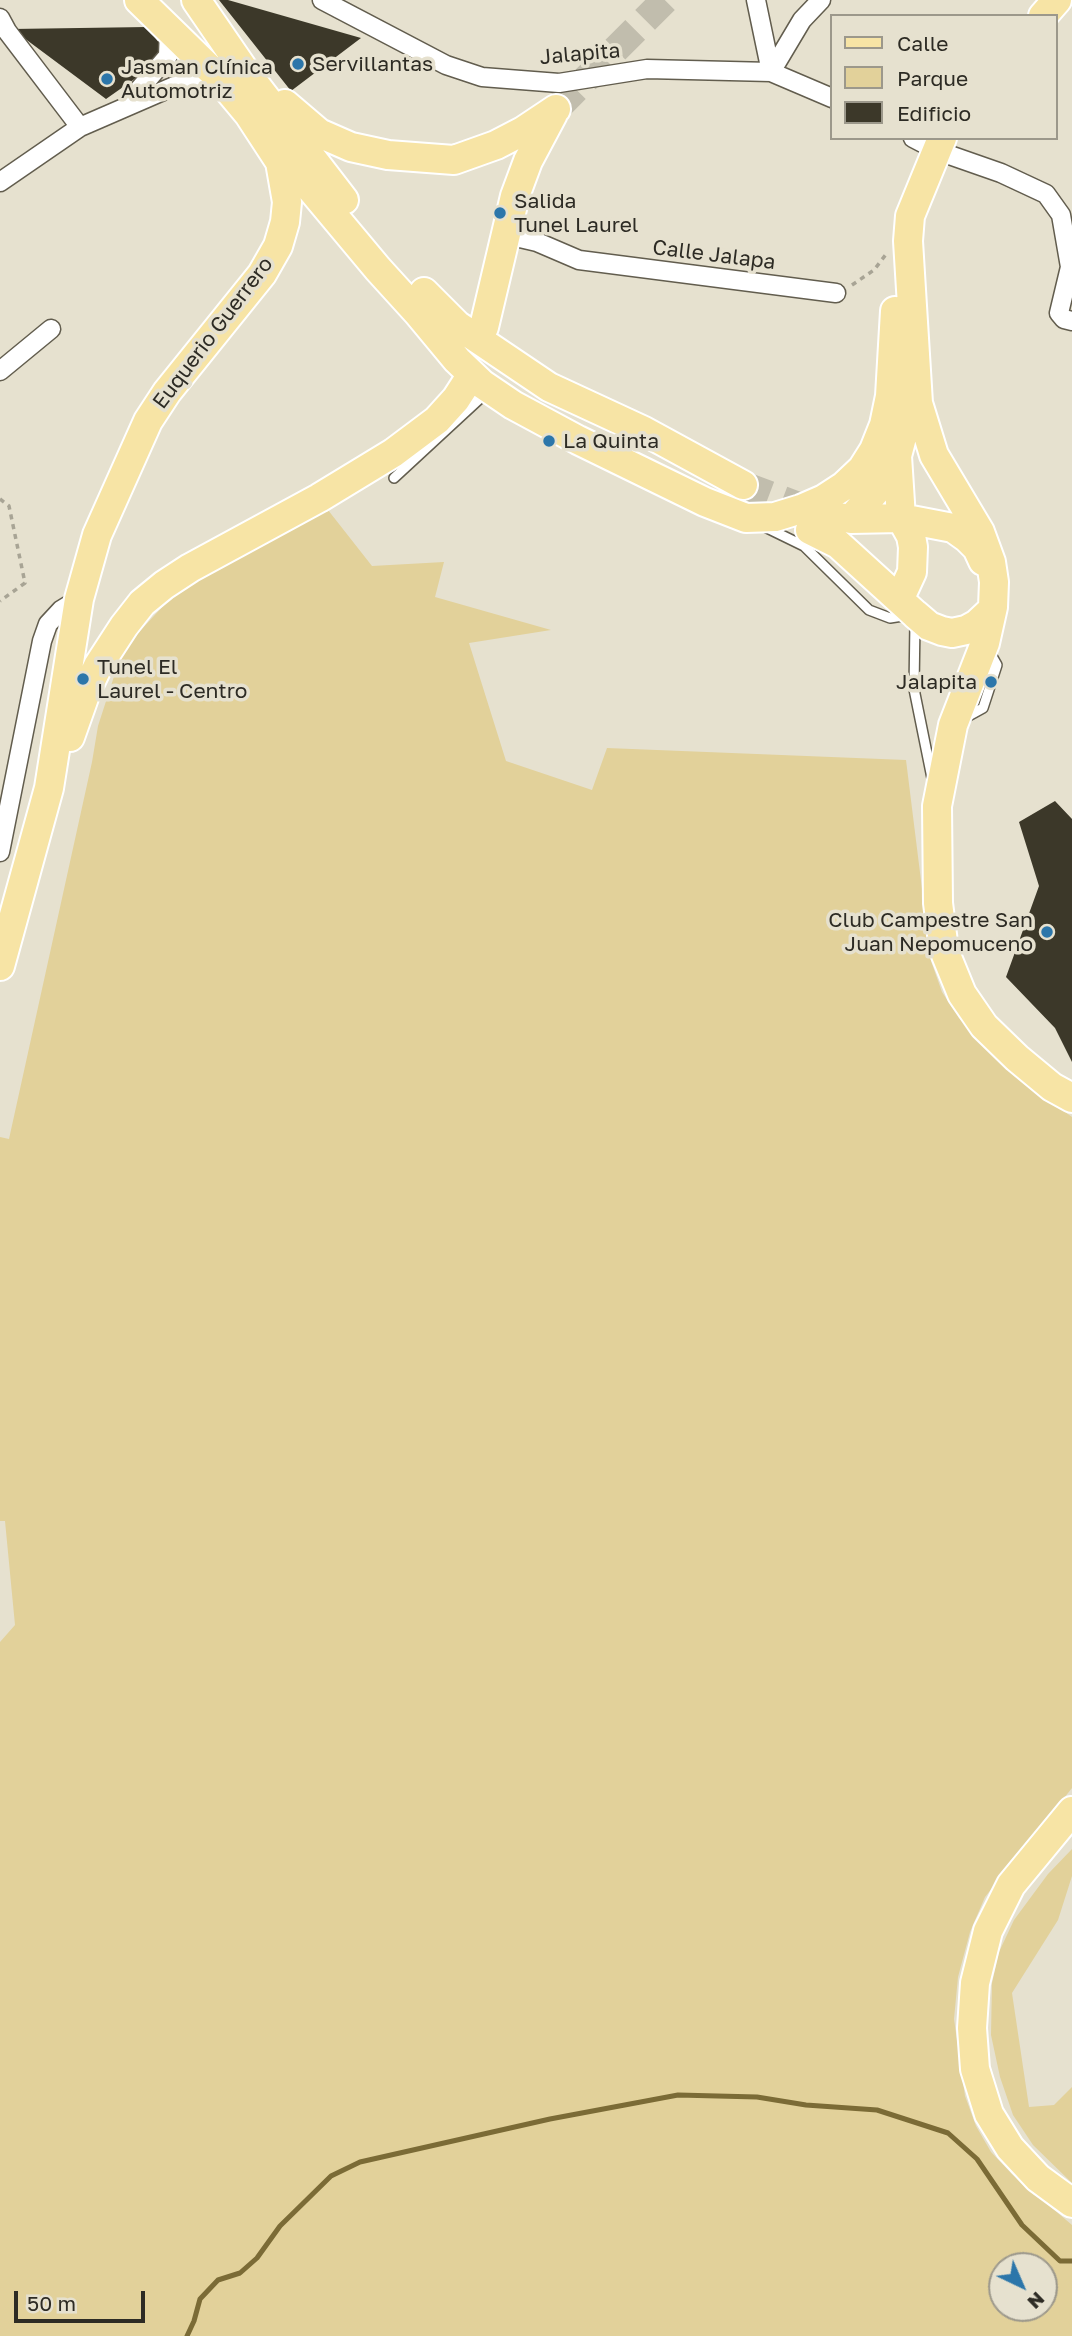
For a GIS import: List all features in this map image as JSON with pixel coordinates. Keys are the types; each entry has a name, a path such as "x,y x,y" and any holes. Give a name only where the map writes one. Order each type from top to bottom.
{"main road":[{"path":"139,0 169,28 230,72 319,133 351,147 388,155 454,160 496,145 556,109 528,161 515,196 484,327"},
{"path":"196,0 246,110 478,386 578,440 705,502 742,501"},
{"path":"1045,14 1057,0"},
{"path":"230,72 374,238 457,325 549,387 644,431 742,501"},
{"name":"Euquerio Guerrero","path":"0,967 50,788 79,599 97,535 148,421 167,392 262,274 278,246 285,222 287,202 280,162 246,110"},
{"path":"418,313 501,375 586,426 775,517 801,509 824,499 853,477 874,450 884,425 890,396 896,328 895,240 902,210 932,142"},
{"path":"932,142 910,216 908,241 918,403 934,455 980,532 991,562 994,582 992,610 985,643 953,725 937,806 938,903 944,950 962,994 984,1026 1052,1087 1072,1098"},
{"path":"851,519 879,487 897,456 916,383"},
{"path":"50,788 98,666 142,603 190,568 319,498 393,453 437,420 456,399 478,386"},
{"path":"897,456 901,518 911,536 913,547 907,606"},
{"path":"992,610 966,630 942,632 929,626 815,522 901,518 953,528 977,548 994,582"},
{"path":"1072,1811 1011,1885 988,1931 975,1983 972,2028 975,2069 989,2114 1010,2147 1038,2178 1072,2203"}],"street":[{"name":"Jalapita","path":"322,0 446,65 482,77 559,83 647,69 771,72"},
{"path":"756,0 771,72"},
{"path":"799,0 802,20"},
{"path":"771,72 802,20 821,0"},
{"path":"0,18 80,127"},
{"path":"122,109 169,56 169,28"},
{"path":"0,182 80,127 186,81 230,72"},
{"path":"771,72 830,97"},
{"path":"932,142 1046,194 1061,215 1070,267 1059,313 1064,319 1072,321"},
{"name":"Calle Jalapa","path":"506,235 537,242 579,260 836,293"},
{"path":"0,371 51,329"},
{"path":"0,852 42,641 48,624 61,610 79,599"}],"lane":[{"path":"394,478 478,386"},
{"path":"742,501 804,545 869,610 890,618 907,606"},
{"path":"907,606 914,689 937,806"}],"path":[{"path":"836,293 862,280 874,270 895,240"},
{"path":"0,499 9,506 25,583 0,601"}],"green space":[{"path":"328,510 372,566 444,562 435,597 551,630 469,643 506,761 592,790 607,748 906,760 931,961 942,992 959,1018 1008,1070 1072,1117 1072,1788 985,1897 970,1932 958,1977 954,2019 965,2096 976,2126 991,2152 1012,2174 1072,2225 1072,2336 0,2336 0,1642 15,1625 5,1521 0,1521 0,1137 9,1139 98,726 119,661 139,632 180,588 214,566"},
{"path":"1072,1849 1072,1876 1058,1920 1012,1993 1029,2107 1054,2105 1072,2087 1072,2183 1033,2145 1013,2115 1000,2077 991,2035 992,1983 999,1952 1014,1920 1048,1874"}],"building":[{"name":"Servillantas","path":"219,0 228,0 361,38 291,91"},
{"name":"Jasman Clínica Automotriz","path":"147,27 163,48 163,59 106,99 12,29"},
{"name":"Club Campestre San Juan Nepomuceno","path":"1055,801 1072,819 1072,1062 1055,1028 1006,977 1039,886 1019,822"}],"waterway":[{"path":"187,2336 200,2299 218,2280 240,2273 257,2258 280,2226 331,2176 360,2162 550,2119 678,2095 757,2097 806,2105 877,2110 948,2133 977,2159 1022,2225 1060,2261 1072,2261"}],"tunnel":[{"path":"556,109 665,0"},
{"path":"743,485 817,513"}],"place":[{"name":"Servillantas","path":"298,64"},
{"name":"Jasman Clínica Automotriz","path":"107,79"},
{"name":"Salida Tunel Laurel","path":"500,213"},
{"name":"La Quinta","path":"549,441"},
{"name":"Tunel El Laurel - Centro","path":"83,679"},
{"name":"Jalapita","path":"991,682"},
{"name":"Club Campestre San Juan Nepomuceno","path":"1047,932"}]}
